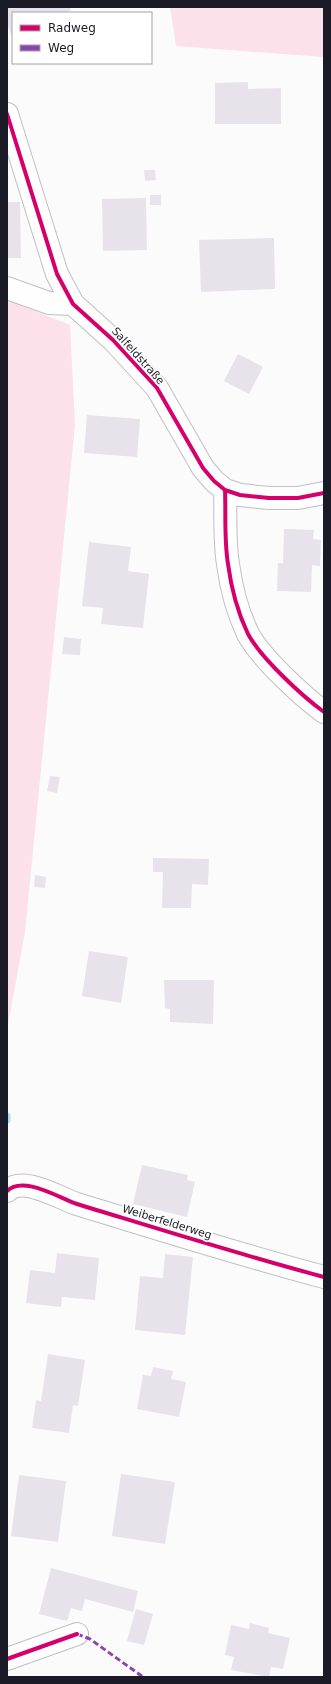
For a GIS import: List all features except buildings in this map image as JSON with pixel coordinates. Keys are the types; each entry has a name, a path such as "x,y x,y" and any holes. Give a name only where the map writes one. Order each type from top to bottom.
{"street":[{"name":"Salfeldstraße","path":"7,114 57,274 73,304 113,340 157,388 203,468 214,481 225,490 240,495 269,498 298,498 324,493"},
{"path":"7,288 49,303 73,304"},
{"path":"225,490 228,563 236,600 249,634 273,667 311,703 324,712"},
{"name":"Weiberfelderweg","path":"7,1191 11,1187 28,1184 67,1200 236,1253 324,1276"},
{"path":"7,1659 77,1634"}],"shaded area":[{"path":"170,7 324,7 324,57 176,46"},
{"path":"7,300 70,325 75,425 25,932 7,1030"}],"marked path":[{"path":"77,1634 90,1639 143,1677"}],"cycle path":[{"path":"7,114 57,274 73,304 113,340 157,388 203,468 214,481 225,490 240,495 269,498 298,498 324,493"},
{"path":"225,490 226,546 229,573 244,626 254,644 272,665 324,712"},
{"path":"7,1191 22,1185 31,1186 77,1204 231,1251 324,1277"},
{"path":"7,1659 77,1634"}]}
